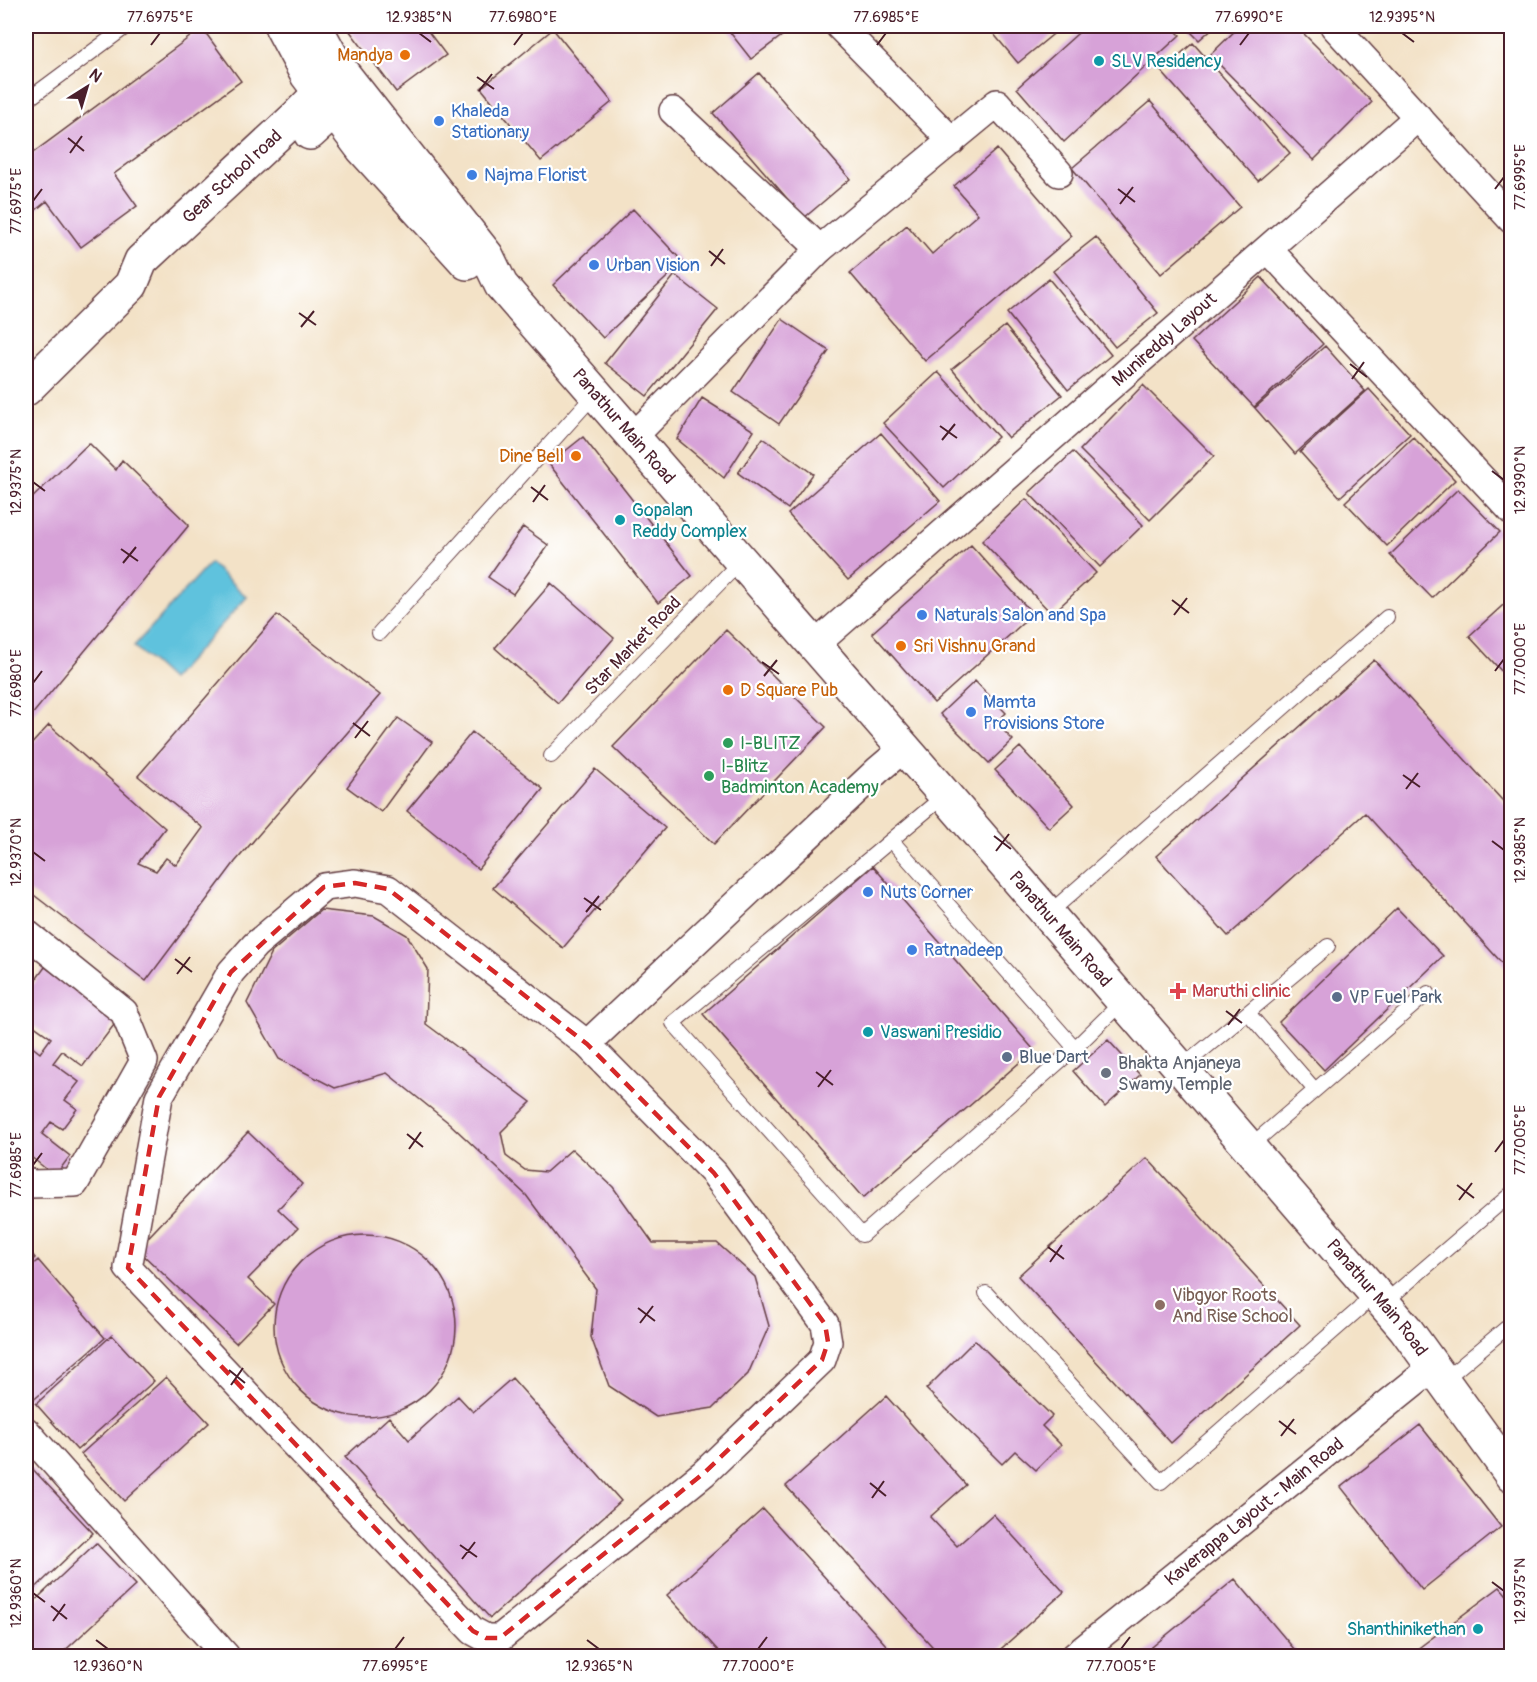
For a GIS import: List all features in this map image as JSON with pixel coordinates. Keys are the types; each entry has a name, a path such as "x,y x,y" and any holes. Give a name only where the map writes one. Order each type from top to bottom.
{"street":[{"name":"Panathur Main Road","path":"281,26 307,75 338,92 487,256 501,285 1405,1328 1512,1476"},
{"name":"Panathur Main Road","path":"315,26 334,61 338,92"},
{"path":"839,26 952,141"},
{"path":"1334,26 1512,220"},
{"name":"Gear School road","path":"26,389 131,285 141,261 338,92"},
{"path":"633,437 820,249 997,103 1059,173"},
{"path":"673,111 820,249"},
{"name":"Munireddy Layout","path":"815,645 1418,117"},
{"path":"1268,249 1512,511"},
{"path":"586,1044 904,748"},
{"path":"355,883 388,889 586,1044 714,1173 825,1324 828,1342 822,1360 704,1473 500,1638 486,1638 473,1630 128,1268 159,1097 231,972 255,945 324,887 355,883"},
{"path":"26,933 124,1012 144,1061 75,1183 29,1184 26,1181"},
{"name":"Kaverappa Layout - Main Road","path":"1075,1656 1103,1648 1438,1374"},
{"path":"26,1431 226,1656"}],"lane":[{"path":"26,101 127,26"},
{"path":"379,633 595,394"},
{"name":"Star Market Road","path":"551,756 741,561"},
{"path":"1048,914 1387,617"},
{"path":"945,795 673,1023 862,1236 1075,1048 1123,1001"},
{"path":"892,841 1075,1048"},
{"path":"1181,1068 1328,946"},
{"path":"1249,1147 1428,993"},
{"path":"1248,1013 1315,1090"},
{"path":"986,1293 1161,1482 1359,1309 1379,1298 1512,1193"},
{"path":"1438,1374 1512,1323"}],"highlighted area":[{"path":"355,883 388,889 587,1044 714,1173 825,1324 828,1342 822,1360 704,1473 500,1638 486,1638 473,1631 128,1268 159,1097 231,972 324,887"}],"water":[{"path":"210,563 247,597 171,680 134,646"}],"building":[{"path":"346,26 424,26 446,55 396,92"},
{"path":"725,26 795,26 751,59"},
{"path":"987,26 1063,26 1018,63"},
{"name":"SLV Residency","path":"1086,26 1171,26 1180,35 1064,142 1017,88"},
{"path":"1185,26 1215,26 1199,40"},
{"path":"1240,26 1296,26 1372,102 1314,160 1210,55"},
{"path":"202,28 241,81 114,174 137,206 81,247 47,201 26,218 26,158"},
{"path":"553,29 612,102 541,161 481,88"},
{"path":"1193,43 1290,153 1258,181 1161,71"},
{"path":"759,73 850,179 804,218 713,113"},
{"path":"1150,101 1240,207 1161,274 1072,168"},
{"path":"997,149 1072,236 925,361 850,273 907,225 932,254 978,214 954,186"},
{"path":"633,209 683,262 603,338 553,285"},
{"path":"1096,237 1158,313 1115,347 1053,271"},
{"path":"675,275 718,309 647,396 605,363"},
{"path":"1261,277 1323,344 1254,407 1192,341"},
{"path":"1049,279 1111,355 1068,390 1007,313"},
{"path":"782,319 829,351 779,424 733,392"},
{"path":"1005,326 1062,395 1008,438 952,369"},
{"path":"1325,346 1365,391 1295,454 1255,408"},
{"path":"938,372 998,437 944,488 883,423"},
{"path":"1143,385 1214,456 1150,520 1080,450"},
{"path":"1369,389 1410,434 1340,497 1300,452"},
{"path":"702,398 754,431 724,478 677,439"},
{"path":"881,433 940,501 848,580 788,514"},
{"name":"Gopalan Reddy Complex","path":"583,437 692,576 658,603 549,464"},
{"path":"1413,437 1455,480 1387,546 1345,502"},
{"path":"763,438 813,474 788,509 738,473"},
{"path":"89,443 116,470 122,460 189,525 26,722 26,504"},
{"path":"1073,452 1143,525 1100,567 1029,493"},
{"path":"1458,489 1500,532 1432,598 1390,555"},
{"path":"1026,499 1096,573 1052,614 982,541"},
{"path":"523,527 548,545 513,594 488,577"},
{"path":"971,545 1033,614 934,703 872,633"},
{"path":"551,583 614,638 558,703 495,648"},
{"path":"1512,597 1512,669 1505,675 1469,636"},
{"path":"277,615 380,695 235,862 146,981 26,889 26,750 49,725 165,828 138,863 156,871 166,858 176,865 203,828 138,776"},
{"path":"726,630 826,727 714,844 613,747"},
{"path":"1374,660 1512,811 1512,974 1365,813 1228,936 1156,856"},
{"path":"975,681 1006,713 996,723 1013,740 989,763 940,714"},
{"path":"398,718 432,742 381,812 347,787"},
{"path":"472,732 543,789 478,869 407,811"},
{"path":"1020,747 1074,805 1049,828 995,770"},
{"path":"595,769 665,828 563,948 493,888"},
{"name":"Vaswani Presidio","path":"873,866 1034,1050 863,1198 703,1014"},
{"path":"1397,908 1443,956 1324,1070 1279,1022"},
{"path":"321,910 374,916 407,935 428,969 426,1024 531,1102 501,1132 506,1156 525,1170 546,1172 572,1149 613,1187 653,1243 717,1243 755,1277 769,1326 748,1374 713,1408 656,1417 609,1386 591,1337 596,1289 526,1195 449,1123 387,1073 335,1088 279,1059 247,1003 272,952"},
{"path":"45,967 117,1021 83,1066 62,1051 53,1063 79,1082 65,1100 77,1109 62,1129 51,1122 42,1134 70,1156 55,1176 26,1153 26,1042 40,1053 51,1038 26,1020 26,993"},
{"name":"Bhakta Anjaneya Swamy Temple","path":"1108,1040 1140,1075 1105,1107 1073,1071"},
{"path":"248,1132 302,1184 278,1209 298,1228 248,1279 274,1304 236,1343 137,1249"},
{"path":"1147,1158 1300,1325 1171,1443 1018,1276"},
{"path":"365,1235 400,1242 429,1262 449,1291 456,1326 449,1361 429,1390 400,1410 365,1417 330,1410 301,1390 281,1361 274,1326 281,1291 301,1262 330,1242"},
{"path":"26,1246 35,1258 26,1266"},
{"path":"38,1260 105,1338 30,1403 26,1398 26,1271"},
{"path":"112,1335 154,1381 77,1450 36,1404"},
{"path":"975,1340 1052,1416 1042,1426 1061,1445 1036,1470 1015,1451 1002,1464 926,1389"},
{"path":"166,1377 209,1423 124,1501 81,1454"},
{"path":"512,1378 621,1501 490,1618 345,1457 389,1417 409,1440 458,1396 473,1412"},
{"path":"886,1396 966,1485 930,1517 957,1546 993,1514 1064,1592 993,1656 941,1656 786,1486"},
{"path":"1420,1425 1501,1527 1422,1590 1341,1487"},
{"path":"26,1462 93,1533 26,1597"},
{"path":"763,1509 896,1656 723,1656 667,1595"},
{"path":"96,1543 136,1585 59,1656 26,1656 26,1609"},
{"path":"1235,1579 1300,1656 1141,1656"},
{"name":"Shanthinikethan","path":"1500,1587 1512,1601 1512,1656 1408,1656"}],"place":[{"name":"Mandya","path":"405,55"},
{"name":"SLV Residency","path":"1099,61"},
{"name":"Khaleda Stationary","path":"439,121"},
{"name":"Najma Florist","path":"472,175"},
{"name":"Urban Vision","path":"594,265"},
{"name":"Dine Bell","path":"576,456"},
{"name":"Gopalan Reddy Complex","path":"620,520"},
{"name":"Naturals Salon and Spa","path":"922,615"},
{"name":"Sri Vishnu Grand","path":"901,646"},
{"name":"D Square Pub","path":"728,690"},
{"name":"Mamta Provisions Store","path":"971,712"},
{"name":"I-BLITZ","path":"728,743"},
{"name":"I-Blitz Badminton Academy","path":"709,776"},
{"name":"Nuts Corner","path":"868,892"},
{"name":"Ratnadeep","path":"912,950"},
{"name":"Maruthi clinic","path":"1178,991"},
{"name":"VP Fuel Park","path":"1337,997"},
{"name":"Vaswani Presidio","path":"868,1032"},
{"name":"Blue Dart","path":"1007,1057"},
{"name":"Bhakta Anjaneya Swamy Temple","path":"1106,1073"},
{"name":"Vibgyor Roots And Rise School","path":"1160,1305"},
{"name":"Shanthinikethan","path":"1478,1629"}]}
